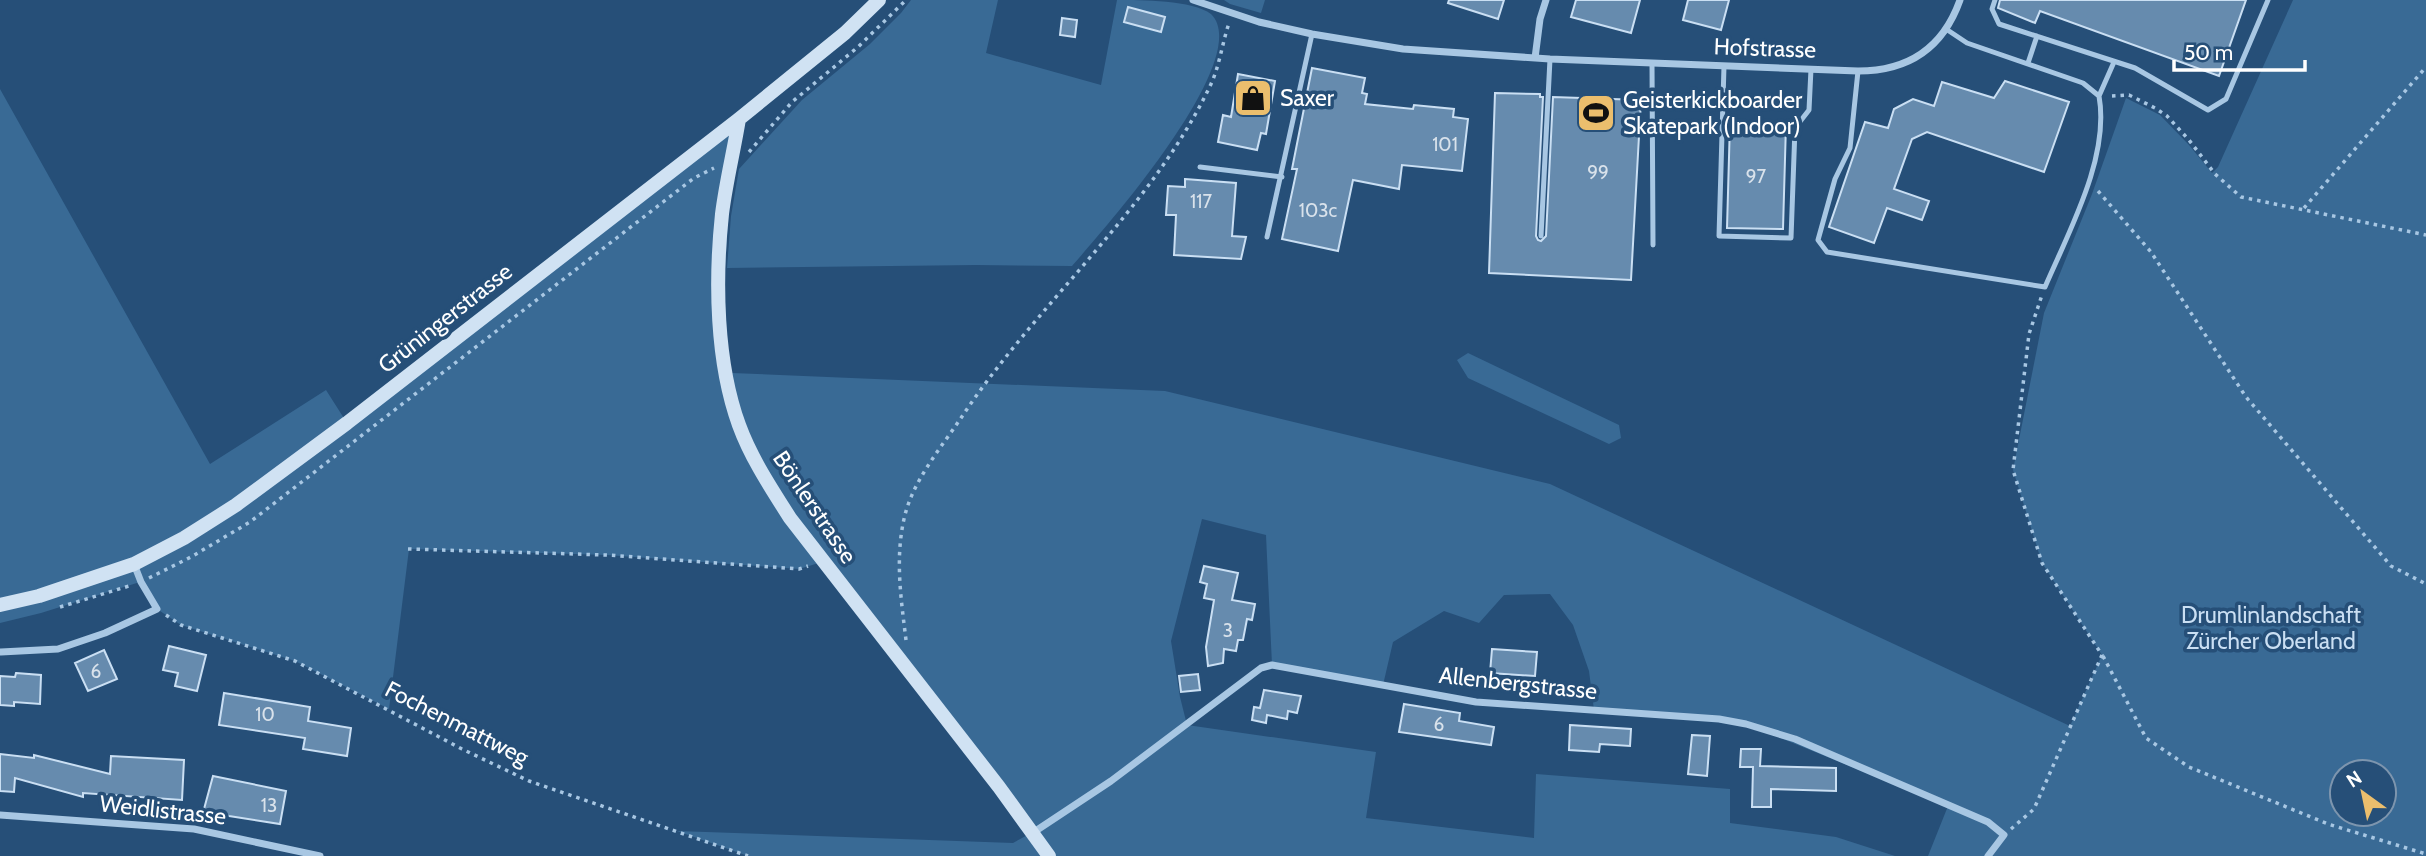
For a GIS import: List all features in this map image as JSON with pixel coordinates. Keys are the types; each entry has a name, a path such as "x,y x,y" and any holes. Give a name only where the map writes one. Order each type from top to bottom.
{"main road":[{"name":"Grüningerstrasse","path":"0,605 38,596 134,564 184,538 236,505 347,423 739,119 845,33 879,0"},
{"name":"Bönlerstrasse","path":"739,119 719,251 723,363 739,425 749,448 790,518 1034,832 1049,856"}],"street":[{"name":"Hofstrasse","path":"1193,0 1207,2 1231,14 1312,34 1404,49 1653,64 1858,71 1882,71 1905,64 1928,50 1946,29 1960,0"},
{"path":"1535,58 1540,19 1546,0"},
{"path":"1,652 58,649 105,633 157,609 134,564"},
{"name":"Allenbergstrasse","path":"1034,832 1111,781 1261,668 1272,665 1476,702 1746,723 1795,739 1988,822 2004,835"},
{"name":"Weidlistrasse","path":"0,815 194,829 320,856"},
{"path":"1988,856 2004,835"}],"lane":[{"path":"1996,0 1992,9 1998,24 2135,68 2208,110 2226,99 2268,0"},
{"path":"1946,29 1968,43 2083,83 2099,96"},
{"path":"1267,237 1312,34"},
{"path":"2028,63 2037,36"},
{"path":"1541,236 1550,59"},
{"path":"1858,71 1850,148 1835,180 1818,240 1827,252 2045,287 2091,182 2102,113 2099,96 2114,62"},
{"path":"1653,64 1653,245"},
{"path":"1724,66 1719,236 1791,238 1795,128 1809,110 1811,69"},
{"path":"1200,167 1282,177"}],"path":[{"path":"907,649 899,583 899,548 904,516 913,494 924,473 999,363 1116,224 1175,144 1210,85 1222,58 1231,14"},
{"path":"2304,208 2426,67"},
{"path":"2099,96 2129,95 2155,107 2189,140 2215,174 2241,197 2426,235"},
{"path":"2091,182 2151,252 2246,397 2391,566 2426,584"},
{"path":"2045,287 2029,334 2013,470 2042,563 2102,655 2146,738 2189,767 2328,824 2426,854"},
{"path":"408,549 607,555 799,569 822,562"},
{"name":"Fochenmattweg","path":"157,609 181,625 295,661 529,781 748,856"},
{"path":"2004,835 2034,809 2102,655"}],"green space":[{"path":"911,0 998,0 986,53 1101,85 1117,0 1166,2 1203,9 1211,14 1219,36 1212,67 1195,104 1170,144 1072,266 727,268 731,216 739,169 802,100 870,44"},
{"path":"1224,0 1265,0 1261,13"},
{"name":"Drumlinlandschaft Zürcher Oberland","path":"2293,0 2426,0 2426,856 1928,856 1948,806 1746,724 1594,710 1589,671 1573,625 1550,594 1504,595 1479,623 1444,611 1393,642 1383,685 1272,665 1266,535 1202,519 1171,641 1187,725 1376,752 1366,818 1534,838 1536,774 1730,789 1730,823 1836,837 1895,856 748,856 677,831 1013,843 1033,832 822,562 799,569 607,555 409,549 389,709 295,661 181,625 157,609 140,582 0,623 0,89 210,464 326,390 347,423 739,119 732,164 721,329 732,373 1165,391 1550,484 2070,726 2102,655 2042,563 2013,470 2044,313 2092,194 2126,98 2160,115 2212,173 2218,167"},
{"path":"1468,353 1619,425 1621,438 1609,444 1468,378 1457,360"}],"building":[{"path":"1449,0 1504,0 1498,19 1448,3"},
{"path":"1576,0 1640,0 1631,33 1571,17"},
{"path":"1688,0 1729,0 1721,30 1683,20"},
{"path":"2000,0 2246,0 2219,76 2040,11 2035,23 1998,8"},
{"path":"1128,7 1165,17 1161,32 1124,22"},
{"path":"1062,18 1077,20 1075,37 1060,35"},
{"path":"1312,68 1365,78 1362,93 1367,94 1365,104 1413,109 1414,105 1454,109 1453,117 1468,119 1462,171 1402,165 1399,189 1353,180 1338,251 1282,239 1297,169 1292,169"},
{"name":"Saxer","path":"1238,74 1275,81 1266,134 1261,133 1257,150 1218,142 1223,115 1231,117"},
{"path":"2005,81 2069,102 2044,172 1927,132 1912,139 1894,189 1929,201 1922,220 1887,208 1874,243 1829,227 1865,122 1888,128 1894,109 1913,99 1934,106 1942,82 1994,98"},
{"path":"1495,93 1540,94 1540,97 1543,97 1536,236 1541,241 1546,236 1553,97 1641,100 1631,280 1489,273"},
{"path":"1730,122 1786,124 1783,229 1727,228"},
{"path":"1185,179 1236,183 1232,236 1246,237 1241,259 1174,255 1176,215 1166,215 1168,186 1185,187"},
{"path":"1204,566 1238,573 1232,600 1255,604 1252,620 1247,619 1243,640 1238,640 1236,651 1224,649 1223,663 1208,666 1206,647 1214,600 1204,598 1207,584 1200,582"},
{"path":"169,646 206,655 197,691 175,686 178,673 163,670"},
{"path":"1492,649 1537,652 1535,676 1490,673"},
{"path":"104,650 117,679 88,691 75,663"},
{"path":"16,673 41,675 40,704 14,702 14,706 0,705 0,676 15,677"},
{"path":"1198,674 1200,690 1181,692 1179,676"},
{"path":"1264,690 1301,696 1297,713 1288,711 1287,719 1267,715 1266,723 1252,720 1254,707 1260,708"},
{"path":"224,693 310,707 308,721 351,728 347,756 303,749 305,738 219,725"},
{"path":"1404,704 1460,713 1459,721 1494,727 1491,745 1399,732"},
{"path":"1570,725 1631,729 1630,746 1600,744 1599,752 1569,750"},
{"path":"1692,735 1710,736 1707,776 1688,774"},
{"path":"1741,749 1761,749 1760,766 1836,768 1836,791 1771,789 1771,807 1752,807 1753,767 1740,767"},
{"path":"0,754 34,758 34,755 110,774 111,756 184,760 182,800 83,793 83,797 15,778 14,792 0,791"},
{"path":"213,776 286,791 280,824 204,809"}],"place":[{"name":"Saxer","path":"1253,98"},
{"name":"Geisterkickboarder Skatepark (Indoor)","path":"1596,113"}]}
